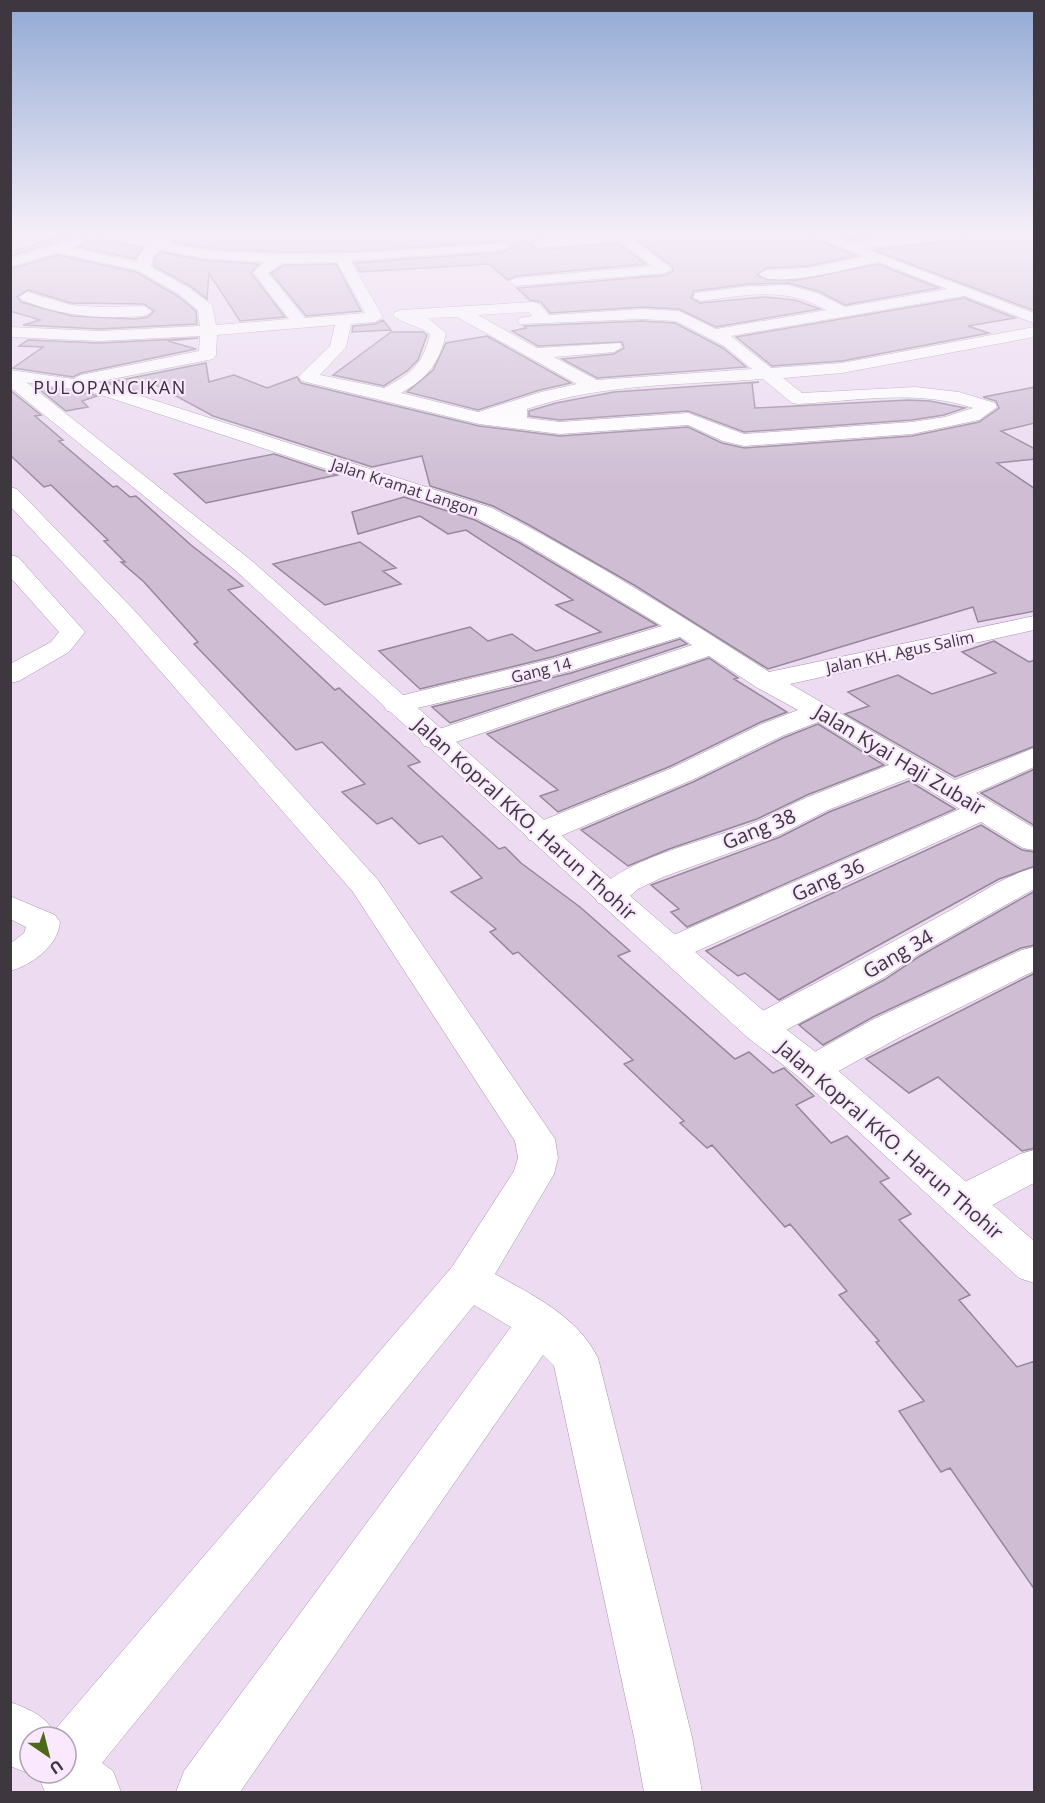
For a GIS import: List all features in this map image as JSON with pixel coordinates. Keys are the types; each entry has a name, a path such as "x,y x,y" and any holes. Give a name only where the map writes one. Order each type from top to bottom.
{"street":[{"path":"10,366 66,371 155,366 207,355 207,318"},
{"path":"296,318 300,323"},
{"path":"10,332 99,336 209,331 357,318"},
{"path":"386,394 411,382 427,368 435,351 438,333 434,328 411,318"},
{"path":"470,318 594,386"},
{"path":"479,324 575,318"},
{"path":"344,319 338,347 308,377 479,418 518,414 574,428 688,419 731,438 744,440 930,426 971,418 988,407 959,397 915,392 801,400 795,398 730,342 683,318"},
{"path":"714,334 807,318"},
{"path":"518,414 548,396 594,386 767,375 855,366 1035,332"},
{"path":"536,353 614,347"},
{"name":"Jalan Kramat Langon","path":"10,376 66,371 94,387 484,513 529,536 683,628 765,681"},
{"name":"Jalan Kopral KKO. Harun Thohir","path":"10,376 244,566 434,740 610,896 760,1028 813,1070 1035,1266"},
{"path":"10,493 98,623"},
{"path":"10,562 98,623 366,887 394,932 536,1139 538,1158 534,1174 468,1280 78,1748"},
{"path":"10,675 98,623"},
{"name":"Jalan KH. Agus Salim","path":"765,681 1035,623"},
{"name":"Gang 14","path":"397,705 561,666 683,628"},
{"path":"434,740 564,695 621,680 711,647"},
{"name":"Jalan Kyai Haji Zubair","path":"765,681 820,711 1035,841"},
{"path":"540,833 681,774 772,730 820,711"},
{"path":"953,792 1035,757"},
{"name":"Gang 38","path":"610,896 627,882 652,870 768,828 818,804 910,767"},
{"name":"Gang 36","path":"672,949 983,810"},
{"name":"Gang 34","path":"760,1028 871,970 907,946 961,918 1012,887 1035,878"},
{"path":"10,906 43,922 43,929 40,938 10,960"},
{"path":"813,1070 887,1028 1035,958"},
{"path":"962,1202 1035,1165"},
{"path":"468,1280 541,1322 575,1358 663,1737 673,1792"},
{"path":"205,1792 541,1322"},
{"path":"78,1781 92,1792"}],"building":[{"path":"34,318 197,318 197,324 99,329 23,325 40,320"},
{"path":"238,318 272,318 240,321"},
{"path":"698,318 767,318 716,327"},
{"path":"846,318 1014,318 968,326 989,333 842,361 772,366 736,337"},
{"path":"383,320 391,330 352,332 353,326 375,324"},
{"path":"642,321 675,323 723,348 746,367 597,378 562,359 614,354 624,348 622,342 538,346 512,331 526,328 524,326"},
{"path":"391,332 423,332 427,335 418,360 407,371 384,386 333,375"},
{"path":"487,336 571,383 540,390 478,410 407,392 433,370 446,343"},
{"path":"198,338 168,341 196,349 81,373 73,377 13,368 43,347 19,346 28,340 99,343"},
{"path":"206,363 209,382 234,375 267,388 297,377 301,383 479,426 560,436 688,427 722,443 744,448 912,436 979,422 999,408 996,401 983,397 1035,387 1035,423 1001,431 1035,449 1035,459 997,463 1035,489 1035,611 978,622 973,607 768,669 634,585 529,525 493,506 430,486 422,456 372,467 213,416 156,385 137,391 106,383"},
{"path":"759,382 752,383 755,408 908,400 930,401 965,408 944,415 912,420 744,432 688,411 560,420 529,416 529,411 556,403 614,392"},
{"path":"35,386 97,396 82,401 88,407 66,411"},
{"path":"10,390 41,415 35,416 63,440 59,441 113,487 117,486 130,497 136,496 191,545 243,586 228,590 335,690 339,688 420,762 408,766 499,849 505,847 521,863 580,907 630,951 618,956 735,1059 749,1052 773,1073 784,1068 814,1096 796,1105 831,1143 847,1136 889,1178 880,1182 911,1214 899,1220 970,1295 959,1300 1017,1367 1035,1361 1035,1590 950,1468 941,1472 899,1411 924,1401 876,1342 879,1341 839,1295 847,1291 790,1224 785,1227 712,1145 707,1148 680,1123 684,1121 624,1064 633,1060 518,952 513,954 490,932 496,929 451,892 482,878 442,836 419,844 392,818 377,824 342,792 365,784 322,742 296,750 194,644 198,642 144,582 121,562 125,562 104,541 108,540 51,485 44,487 10,455"},
{"path":"274,454 337,475 206,503 174,474"},
{"path":"404,497 475,520 520,543 657,625 552,657 420,689 379,651 470,627 488,641 512,634 536,651 601,632 556,605 573,600 466,530 448,534 420,516 358,534 352,512"},
{"path":"360,542 396,568 383,571 401,584 325,605 273,564"},
{"path":"680,639 687,644 450,723 432,707 571,673"},
{"path":"994,641 1029,662 1035,660 1035,746 955,777 845,714 869,706 848,692 898,675 932,694 996,673 962,652"},
{"path":"709,658 738,678 734,679 787,712 761,722 671,766 558,812 540,796 558,790 487,734"},
{"path":"818,724 884,765 807,795 757,819 669,849 628,866 581,830 693,782 783,738"},
{"path":"1035,769 1035,826 981,793"},
{"path":"909,781 955,809 687,927 671,912 679,909 651,885 780,837 829,812"},
{"path":"981,825 1022,850 1035,852 1035,866 999,879 779,1000 745,973 738,976 706,951"},
{"path":"1035,891 1035,945 1021,948 873,1017 823,1045 799,1025 884,980 920,956"},
{"path":"1035,973 1035,1148 1022,1151 938,1077 909,1093 866,1059"}],"district":[{"name":"PULOPANCIKAN","path":"110,388"}]}
